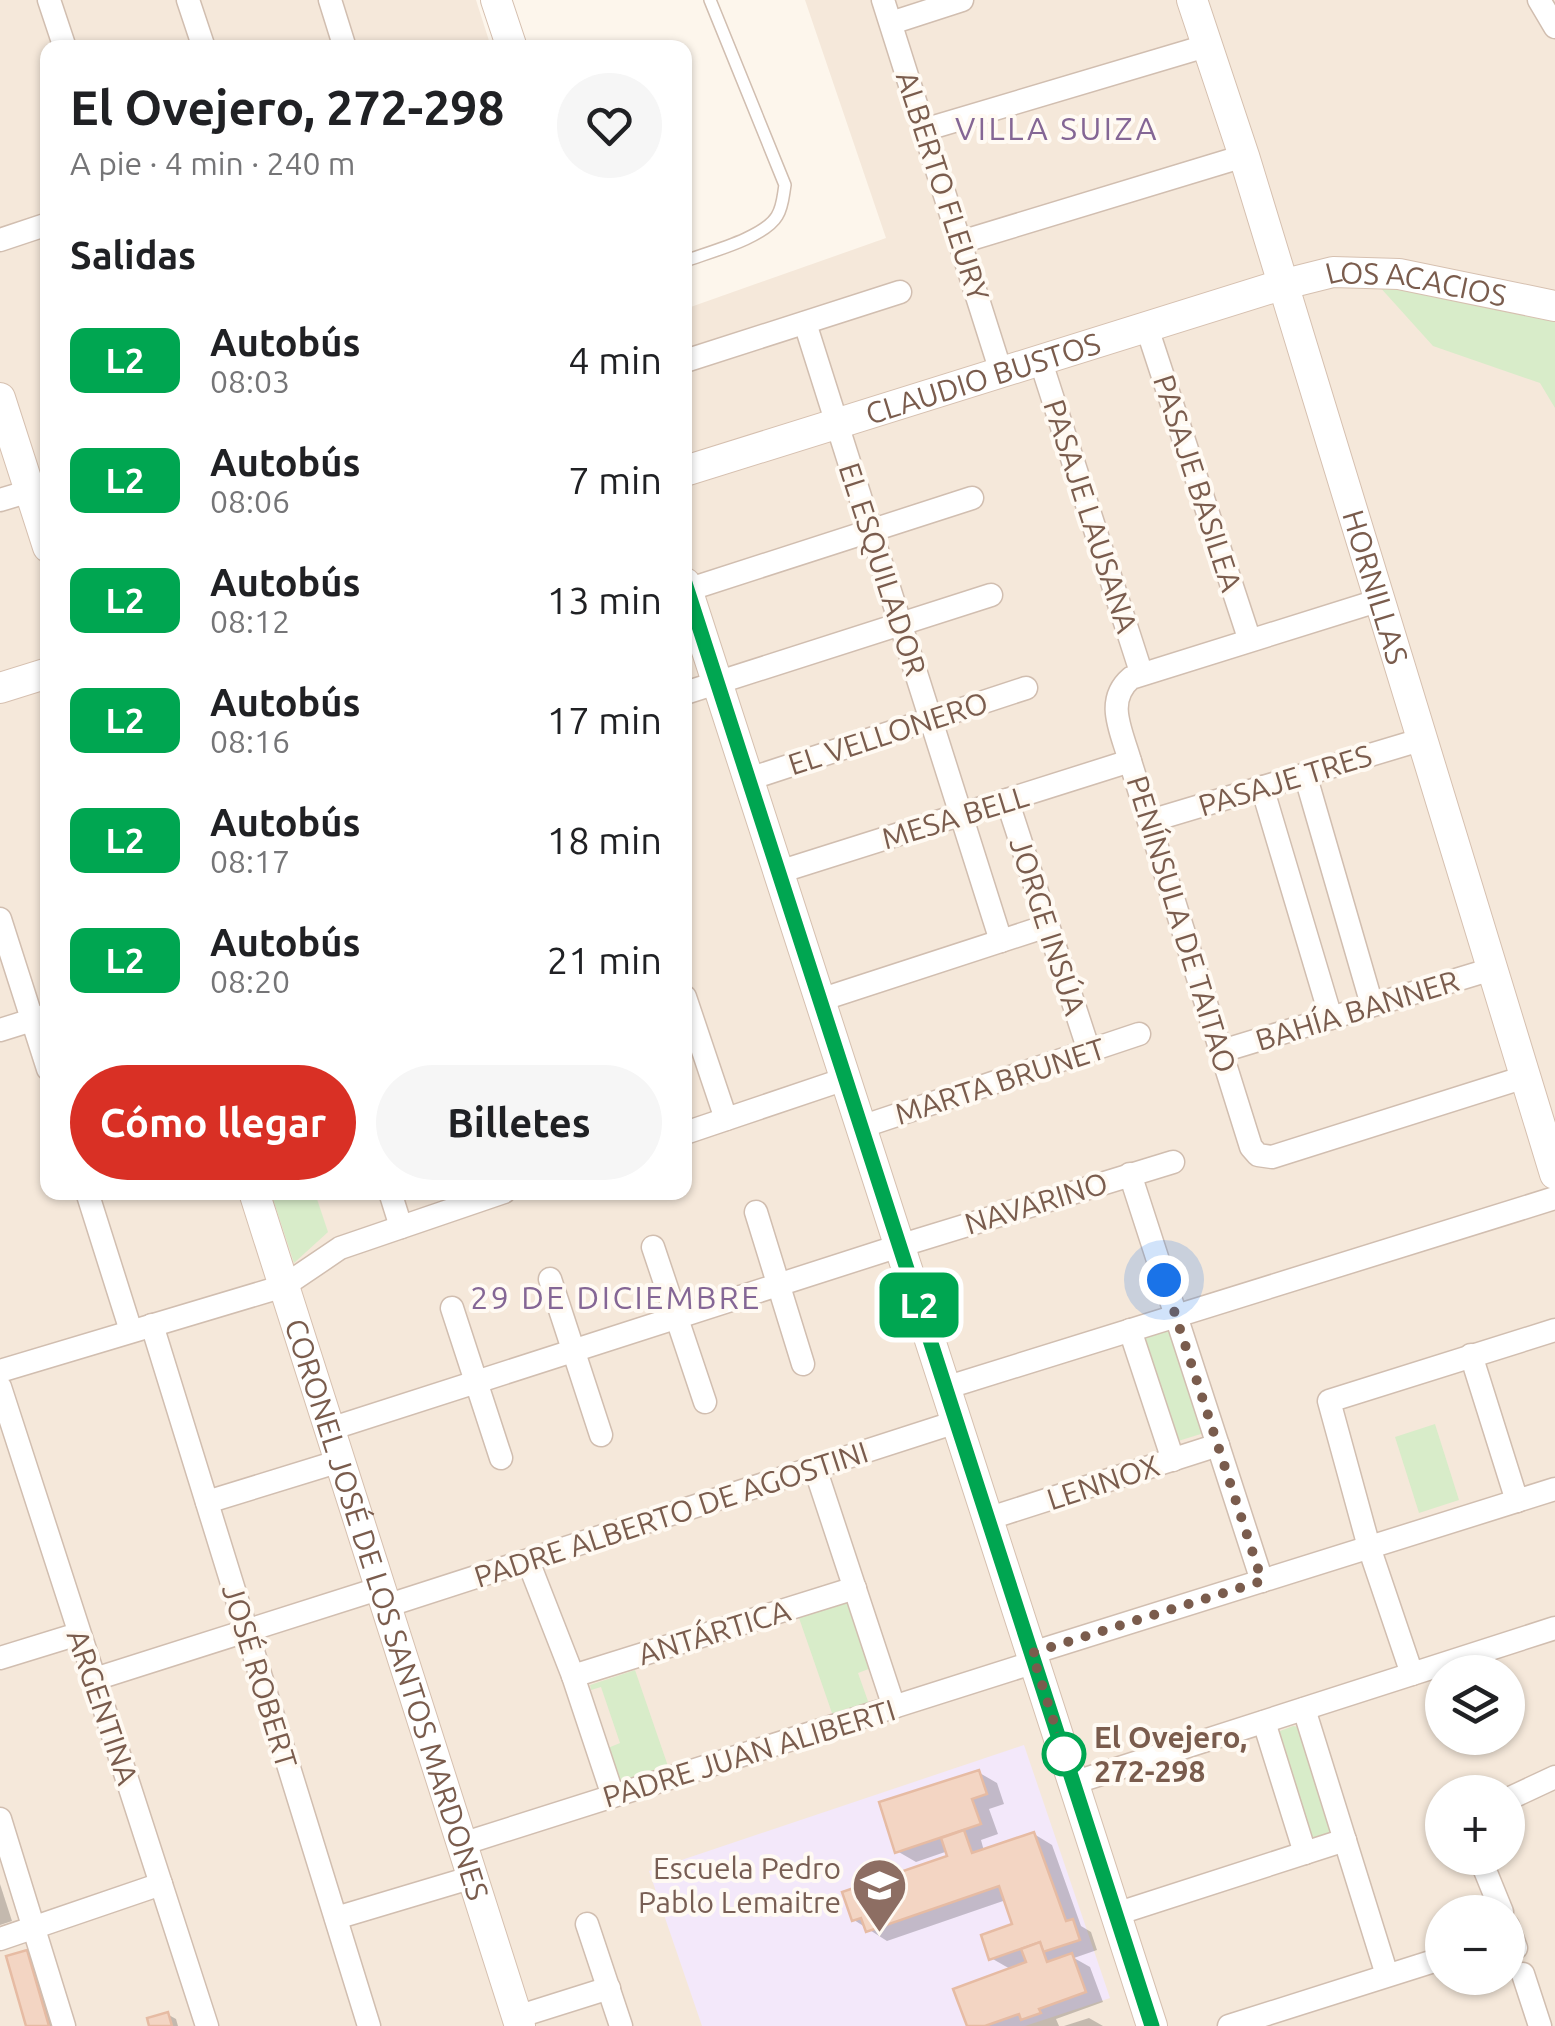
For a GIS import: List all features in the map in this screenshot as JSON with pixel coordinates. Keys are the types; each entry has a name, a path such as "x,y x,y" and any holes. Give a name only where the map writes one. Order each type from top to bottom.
{"street":[{"path":"50,0 62,40"},
{"path":"188,0 201,40"},
{"path":"330,0 343,40"},
{"path":"496,0 509,40"},
{"name":"ALBERTO FLEURY","path":"883,0 1001,372"},
{"path":"891,23 962,0"},
{"name":"HORNILLAS","path":"1192,0 1244,156 1555,1174"},
{"path":"1540,0 1555,26"},
{"path":"926,129 1206,46"},
{"path":"962,242 1244,156"},
{"path":"0,240 40,227"},
{"name":"LOS ACACIOS","path":"1281,285 1333,272 1399,274 1555,306"},
{"name":"CLAUDIO BUSTOS","path":"692,468 1281,285"},
{"path":"692,359 900,292"},
{"name":"EL ESQUILADOR","path":"805,323 1000,941"},
{"name":"PASAJE BASILEA","path":"1147,328 1250,638"},
{"name":"PASAJE LAUSANA","path":"1040,359 1141,672"},
{"path":"0,398 40,522"},
{"path":"0,500 30,491"},
{"path":"692,585 972,498"},
{"path":"692,691 991,595"},
{"path":"1141,672 1377,600"},
{"path":"692,605 1152,2026"},
{"name":"PENÍNSULA DE TAITAO","path":"1141,672 1120,690 1115,707 1251,1147 1258,1155 1272,1157 1525,1077"},
{"path":"0,688 40,676"},
{"name":"EL VELLONERO","path":"749,779 1026,688"},
{"name":"PASAJE TRES","path":"1150,821 1420,740"},
{"name":"MESA BELL","path":"778,872 1130,761"},
{"path":"1305,774 1372,1005"},
{"path":"1262,787 1331,1018"},
{"name":"JORGE INSÚA","path":"1007,800 1089,1051"},
{"path":"0,919 40,1018 0,1030"},
{"path":"820,1000 1047,926"},
{"name":"BAHÍA BANNER","path":"1222,1051 1492,969"},
{"path":"692,1018 726,1120"},
{"name":"MARTA BRUNET","path":"861,1127 1138,1034"},
{"path":"692,1131 846,1079"},
{"name":"NAVARINO","path":"900,1246 1173,1162"},
{"path":"1130,1174 1262,1581"},
{"path":"946,1388 1555,1198"},
{"name":"JOSÉ ROBERT","path":"89,1200 206,1502 370,2026"},
{"name":"CORONEL JOSÉ DE LOS SANTOS MARDONES","path":"257,1200 519,2021"},
{"path":"393,1200 401,1227"},
{"path":"0,1371 284,1286 340,1248 480,1200"},
{"path":"756,1212 803,1364"},
{"path":"330,1430 900,1246"},
{"path":"653,1247 704,1402"},
{"path":"550,1278 601,1436"},
{"path":"452,1308 501,1458"},
{"path":"1130,1330 1173,1460"},
{"path":"1412,1674 1369,1547 1330,1401 1555,1330"},
{"path":"1471,1354 1516,1501"},
{"name":"ARGENTINA","path":"0,1387 207,2026"},
{"name":"PADRE ALBERTO DE AGOSTINI","path":"95,1679 247,1631 528,1560 956,1422"},
{"name":"LENNOX","path":"988,1519 1218,1445"},
{"path":"206,1502 340,1461"},
{"path":"815,1468 894,1708"},
{"name":"PADRE JUAN ALIBERTI","path":"462,1844 894,1708 1262,1581 1555,1489"},
{"path":"528,1560 614,1796"},
{"name":"ANTÁRTICA","path":"573,1676 854,1588"},
{"path":"1073,1783 1555,1628"},
{"path":"0,1658 78,1634"},
{"path":"1304,1709 1387,1976"},
{"path":"1264,1722 1305,1853"},
{"path":"1525,1791 1555,1777"},
{"path":"0,1819 64,2026"},
{"path":"1116,1914 1344,1840"},
{"path":"336,1918 472,1877"},
{"path":"0,1939 161,1884"},
{"path":"587,1924 621,2026"},
{"path":"1228,2026 1425,1963"},
{"path":"1525,1980 1540,2026"},
{"path":"519,2021 608,1988"}],"lane":[{"path":"692,259 744,240 774,221 785,185 710,0"}],"shaded area":[{"path":"0,0 476,0 489,40 40,40 40,1200 692,1200 692,307 886,238 805,0 1555,0 1555,2026 0,2026"},
{"name":"Escuela Pedro Pablo Lemaitre","path":"1024,1745 1110,1998 1025,2026 702,2026 649,1871"}],"green space":[{"path":"1378,285 1555,322 1555,408 1540,383 1433,346"},
{"path":"273,1200 317,1200 328,1232 294,1263"},
{"path":"1171,1326 1204,1433 1175,1442 1142,1335"},
{"path":"1435,1424 1459,1500 1419,1513 1395,1437"},
{"path":"851,1600 874,1667 858,1673 869,1704 833,1716 799,1618"},
{"path":"635,1670 670,1772 617,1790 603,1750 620,1743 601,1687 591,1690 590,1685"},
{"path":"1299,1727 1332,1834 1316,1841 1309,1838 1275,1733"}],"building":[{"path":"979,1770 987,1794 972,1799 981,1824 895,1853 879,1802"},
{"path":"964,1830 972,1853 1034,1832 1066,1921 1073,1919 1080,1940 1043,1952 1040,1942 989,1960 981,1935 1012,1924 999,1886 866,1932 861,1918 852,1921 842,1892 947,1856 941,1838"},
{"path":"1040,1942 1047,1962 1072,1953 1086,1992 1021,2020 1019,2014 985,2026 967,2026 953,1989 1026,1962 1021,1949"},
{"path":"27,1950 49,2026 26,2026 6,1956"},
{"path":"168,2012 172,2026 149,2026 147,2018"}],"bus line":[{"name":"L2","path":"692,604 1152,2026"}],"place":[{"name":"El Ovejero, 272-298","path":"1064,1754"},
{"name":"Escuela Pedro Pablo Lemaitre","path":"880,1934"}],"district":[{"name":"VILLA SUIZA","path":"1057,128"},
{"name":"29 DE DICIEMBRE","path":"616,1297"}],"route":[{"path":"1064,1754 1032,1653 1262,1581 1164,1280"}]}
